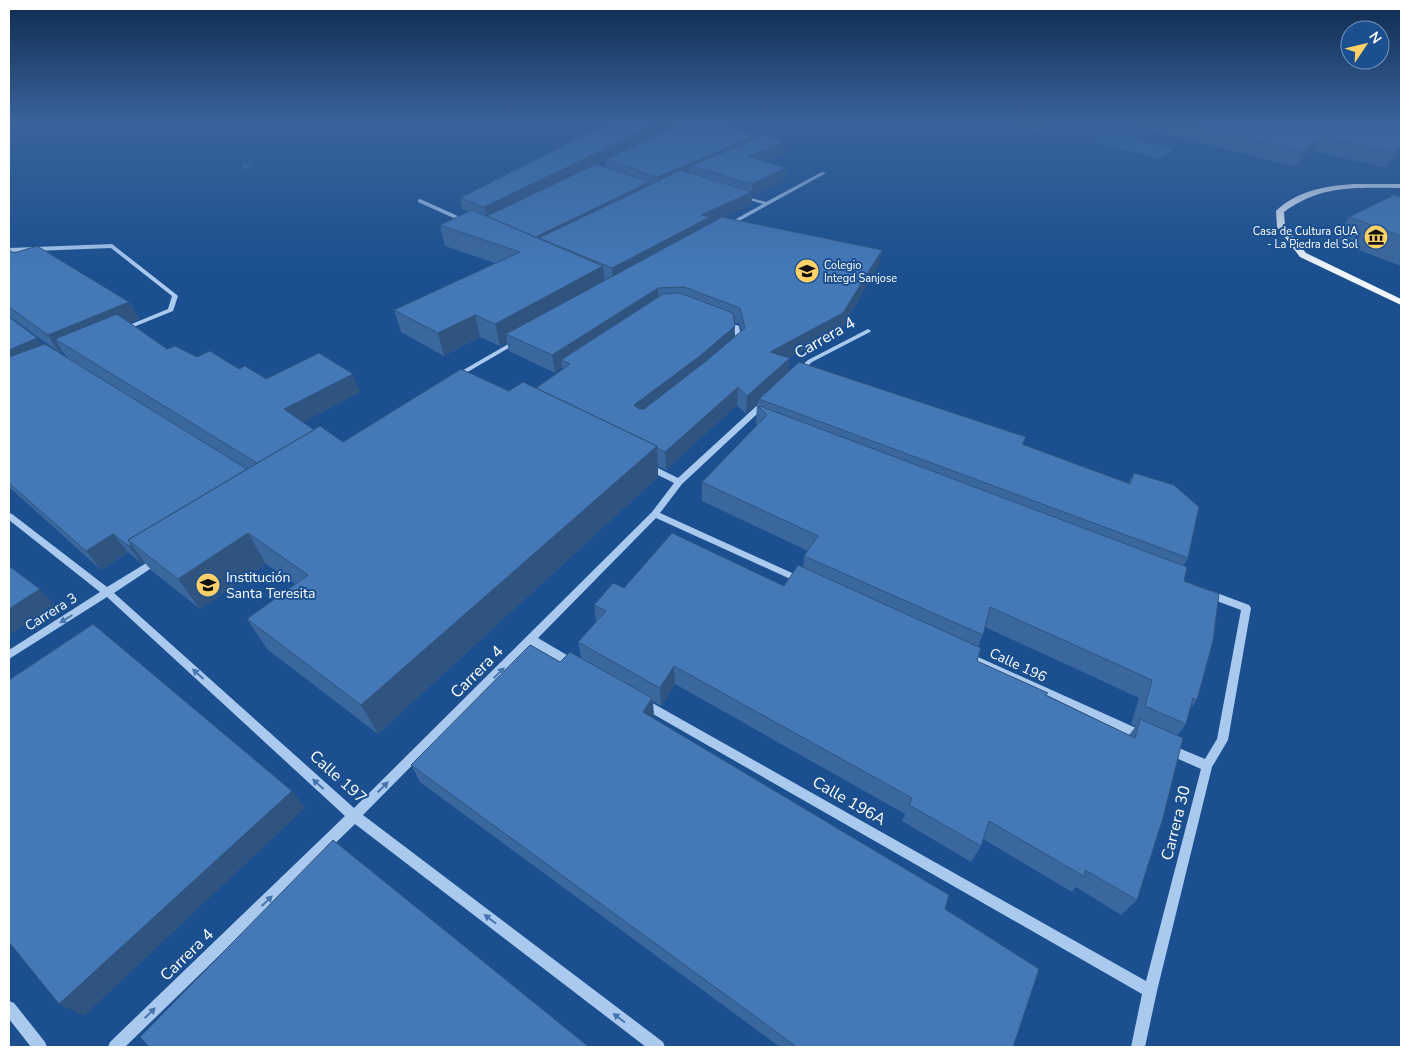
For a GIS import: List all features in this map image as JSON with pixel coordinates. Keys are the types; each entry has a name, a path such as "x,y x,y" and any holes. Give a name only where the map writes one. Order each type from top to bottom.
{"main road":[{"path":"1401,186 1349,184 1310,192 1294,199 1280,211 1281,227 1303,254 1401,302"}],"street":[{"path":"724,227 824,173"},
{"path":"738,195 767,204"},
{"path":"420,201 477,226"},
{"path":"9,250 112,246 175,296 171,310 119,331"},
{"path":"714,319 737,328 739,345 732,351"},
{"name":"Carrera 4","path":"791,379 810,361 868,331"},
{"path":"449,381 470,373 524,338"},
{"name":"Carrera 4","path":"115,1047 354,816 532,640 655,514 679,482 754,418 772,396"},
{"path":"638,461 679,482"},
{"path":"655,514 809,584"},
{"name":"Calle 197","path":"9,516 108,593 354,816 658,1047"},
{"name":"Carrera 3","path":"9,655 163,556"},
{"name":"Carrera 30","path":"1138,1047 1150,991 1207,766 1222,740 1246,608 1200,590"},
{"path":"532,640 583,669"},
{"name":"Calle 196","path":"954,650 1207,766"},
{"name":"Calle 196A","path":"635,698 1150,991"},
{"path":"9,1008 40,1047"}],"building":[{"path":"513,171 558,171 484,207 460,198"},
{"path":"581,171 618,171 650,182 535,237 487,216"},
{"path":"640,171 672,171 658,177"},
{"path":"678,171 685,171 752,192 701,215 710,217 612,268 539,238"},
{"path":"708,171 779,171 752,184"},
{"path":"1394,195 1401,197 1401,236 1349,217"},
{"path":"472,210 603,266 495,324 475,315 438,333 394,310 520,252 440,225"},
{"path":"722,217 882,250 843,313 770,352 790,358 747,396 738,387 665,452 657,448 657,446 536,388 570,364 561,360 663,294 680,293 733,313 735,326 700,356 634,405 639,409 644,409 745,328 740,308 684,287 658,288 552,355 506,334"},
{"path":"37,246 129,302 48,335 9,307 9,250 14,253"},
{"path":"117,314 167,349 175,346 197,357 210,351 239,369 245,366 266,379 319,353 353,374 284,409 314,430 257,463 55,339"},
{"path":"9,317 37,338 9,350"},
{"path":"45,344 247,469 128,540 131,544 129,546 113,534 86,551 9,483 9,357"},
{"path":"799,362 1026,437 1022,444 1130,484 1134,473 1174,485 1199,507 1188,558 759,399"},
{"path":"461,369 509,391 523,382 657,446 361,705 247,619 308,575 248,533 178,579 128,540 320,426 343,442"},
{"path":"757,405 1187,567 1184,581 1219,594 1213,641 1197,700 1193,698 1186,724 1145,706 1152,680 990,607 983,635 804,556 818,536 702,482 767,415"},
{"path":"672,533 784,586 798,565 981,648 977,661 1048,693 1045,695 1135,738 1140,719 1183,738 1163,818 1137,900 1085,870 1085,877 989,821 981,846 909,805 912,798 674,666 660,688 578,642 606,611 594,605 613,583 624,588"},
{"path":"9,566 40,589 9,609"},
{"path":"93,624 292,791 59,1004 9,942 9,680"},
{"path":"530,645 560,662 570,652 652,698 643,712 949,895 945,909 1039,969 1013,1047 797,1047 411,765"},
{"path":"333,840 589,1047 149,1047 140,1037"}],"place":[{"name":"Casa de Cultura GUA - La Piedra del Sol","path":"1376,237"},
{"name":"Colegio Integd Sanjose","path":"807,271"},
{"name":"Institución Santa Teresita","path":"208,585"}]}
